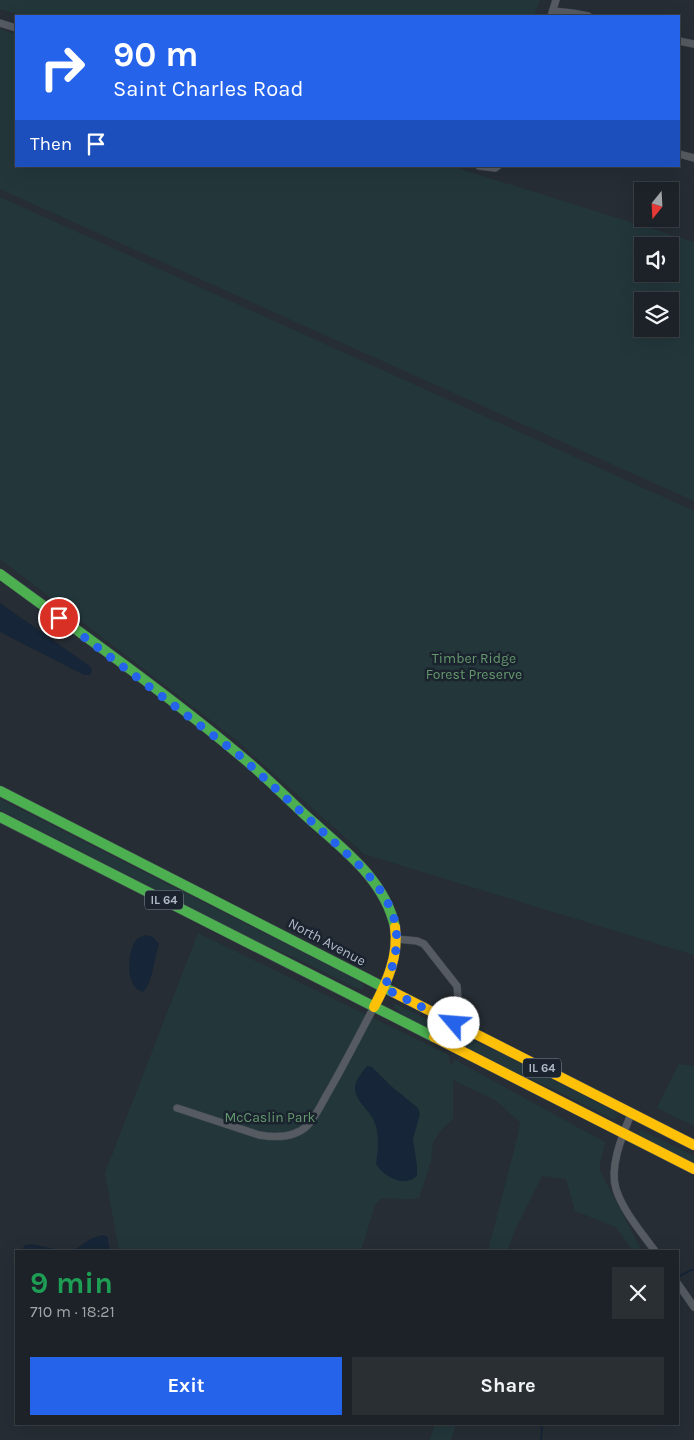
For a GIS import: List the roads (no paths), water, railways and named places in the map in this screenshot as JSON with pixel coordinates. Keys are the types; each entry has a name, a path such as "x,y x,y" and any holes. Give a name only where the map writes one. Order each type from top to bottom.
{"main road":[{"path":"0,574 239,755 335,842 381,890 390,910 397,939 393,964 384,988 374,1006"},
{"name":"North Avenue","path":"0,791 268,926 384,988 694,1145"},
{"name":"IL 64","path":"0,817 694,1169"}],"street":[{"path":"556,0 552,14 572,13 583,15"},
{"path":"0,24 15,28"},
{"path":"680,41 694,44"},
{"path":"680,154 694,158"},
{"path":"397,939 417,941 424,944 457,986 458,998"},
{"path":"178,1108 259,1135 273,1138 290,1135 307,1126 320,1108 374,1006"},
{"path":"631,1114 623,1134 614,1178 621,1201 654,1250"},
{"path":"679,1285 694,1307"}],"water":[{"path":"0,603 91,667 92,672 90,675 84,675 0,632"},
{"path":"145,935 153,937 159,944 149,983 143,992 133,984 129,968 134,943 138,938"},
{"path":"367,1066 372,1067 391,1086 418,1108 420,1114 413,1139 417,1176 412,1179 400,1181 389,1177 376,1164 378,1142 376,1126 355,1091 356,1082"},
{"path":"102,1235 107,1236 110,1250 74,1250 90,1239"},
{"path":"32,1244 58,1250 22,1250 25,1245"}],"waterway":[{"path":"679,1276 694,1270"},
{"path":"540,1425 541,1440"}],"park label":[{"name":"Timber Ridge Forest Preserve","path":"474,666"},
{"name":"McCaslin Park","path":"270,1117"}]}
